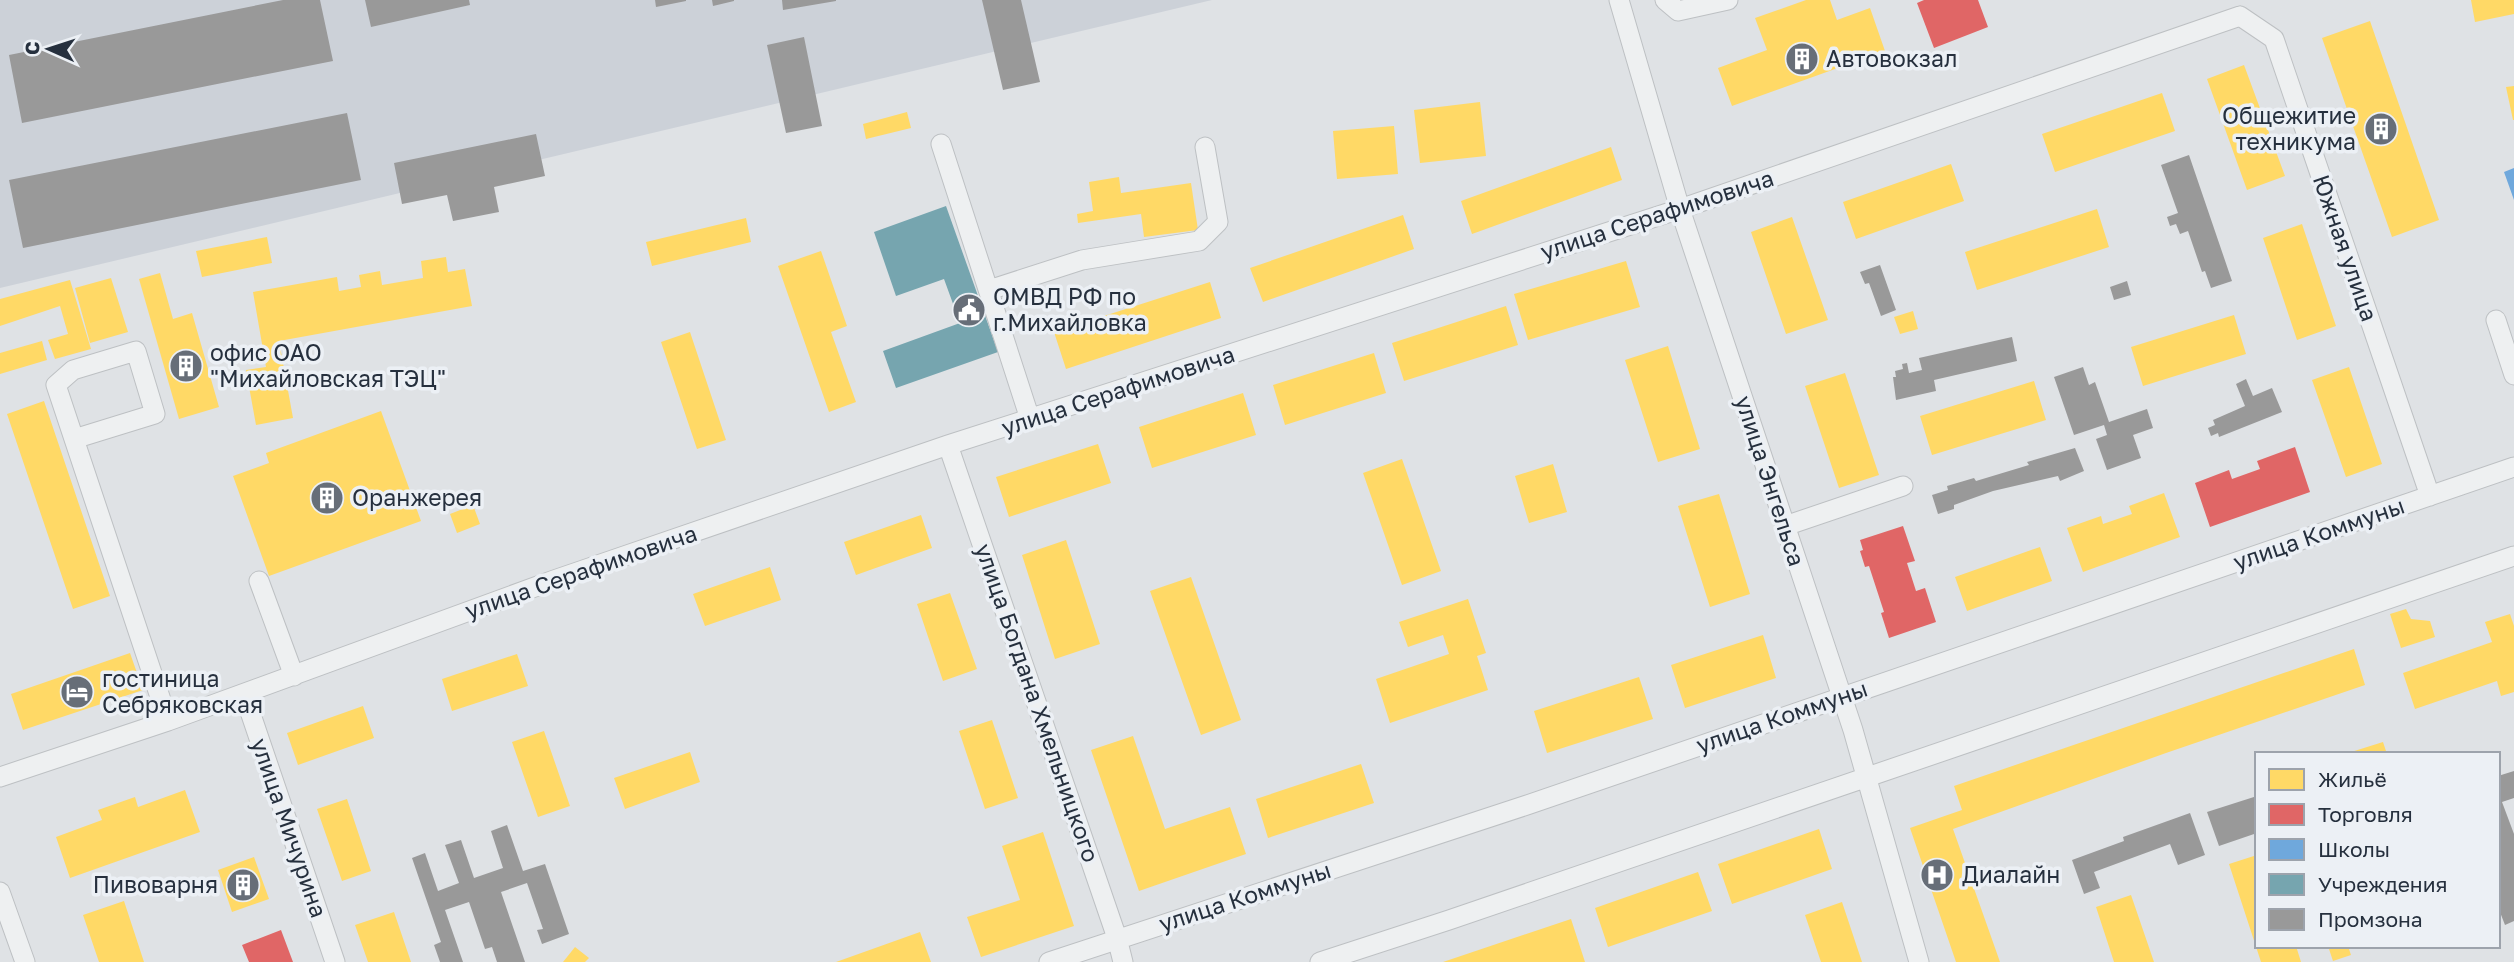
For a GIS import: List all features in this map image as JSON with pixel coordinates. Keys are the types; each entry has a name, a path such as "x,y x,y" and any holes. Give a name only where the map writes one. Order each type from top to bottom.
{"street":[{"name":"улица Энгельса","path":"1619,0 1680,209 1843,697 1919,962"},
{"path":"1665,0 1678,10 1728,0"},
{"name":"улица Серафимовича","path":"0,777 244,694 554,580 948,445 1680,209 2239,8"},
{"name":"Южная улица","path":"2239,8 2274,39 2430,496"},
{"path":"941,144 1030,419"},
{"path":"989,290 1082,260 1199,241 1218,222 1205,147"},
{"path":"2496,320 2514,376"},
{"path":"74,439 155,414 136,351 74,370 56,385 74,439 168,721"},
{"name":"улица Богдана Хмельницкого","path":"948,445 1123,962"},
{"name":"улица Коммуны","path":"1049,962 1527,805 2514,467"},
{"path":"1785,526 1903,486"},
{"path":"1320,962 2137,687 2514,556"},
{"path":"259,581 294,676"},
{"name":"улица Мичурина","path":"244,694 334,962"},
{"path":"0,894 25,962"}],"shaded area":[{"path":"0,0 1212,0 0,288"}],"building: Жильё":[{"name":"Автовокзал","path":"1806,0 1830,0 1837,20 1870,8 1885,51 1732,106 1718,68 1767,50 1755,18"},
{"path":"2471,0 2514,0 2514,14 2475,22"},
{"name":"Общежитие техникума","path":"2370,21 2439,220 2392,237 2322,38"},
{"path":"2244,65 2285,176 2247,190 2207,79"},
{"path":"2514,86 2514,120 2513,120 2506,87"},
{"path":"2162,93 2175,131 2055,172 2042,134"},
{"path":"1480,102 1486,156 1420,163 1414,110"},
{"path":"907,112 911,128 866,139 863,124"},
{"path":"1394,126 1398,174 1337,179 1333,131"},
{"path":"1611,147 1622,180 1472,234 1461,201"},
{"path":"1951,164 1964,201 1856,239 1843,202"},
{"path":"1119,177 1121,193 1191,183 1198,230 1144,237 1141,214 1078,223 1077,214 1093,211 1089,182"},
{"path":"2097,209 2109,247 1977,290 1965,252"},
{"path":"1403,215 1414,249 1263,302 1250,268"},
{"path":"1792,217 1828,320 1786,334 1751,232"},
{"path":"746,218 751,242 652,266 646,242"},
{"path":"2302,224 2336,326 2297,340 2263,238"},
{"path":"267,237 272,263 202,277 196,251"},
{"path":"821,251 847,326 831,332 856,402 829,412 778,266"},
{"path":"446,257 448,272 465,269 472,306 279,341 293,418 256,425 246,370 266,367 253,292 337,277 339,291 361,287 359,275 380,271 382,285 423,278 421,261"},
{"path":"1626,261 1640,307 1528,340 1514,294"},
{"name":"офис ОАО \"Михайловская ТЭЦ\"","path":"160,273 173,319 192,313 219,407 179,419 139,279"},
{"path":"111,278 128,332 90,343 75,288"},
{"path":"70,280 91,349 55,359 48,340 68,334 60,306 0,326 0,299"},
{"path":"1210,282 1221,318 1066,369 1054,332"},
{"path":"1506,306 1518,345 1404,381 1392,343"},
{"path":"1913,311 1918,329 1900,334 1894,317"},
{"path":"2234,315 2246,354 2143,386 2131,347"},
{"path":"690,332 726,440 697,449 661,342"},
{"path":"42,341 47,360 0,374 0,353"},
{"path":"1668,346 1700,449 1658,462 1625,360"},
{"path":"1374,353 1386,393 1285,425 1273,385"},
{"path":"2349,367 2382,464 2346,477 2312,380"},
{"path":"1845,373 1879,475 1839,488 1805,386"},
{"path":"2034,381 2046,420 1932,455 1920,416"},
{"path":"1243,393 1256,435 1152,468 1139,427"},
{"path":"44,401 110,596 73,609 7,414"},
{"name":"Оранжерея","path":"381,411 421,521 269,576 233,476 269,463 266,453"},
{"path":"1098,444 1111,483 1009,517 996,477"},
{"path":"1402,459 1441,571 1402,585 1363,473"},
{"path":"1553,464 1567,512 1529,523 1515,476"},
{"path":"2164,493 2180,537 2083,572 2067,528 2101,516 2103,524 2132,514 2129,506"},
{"path":"1719,494 1750,594 1710,607 1678,506"},
{"path":"473,505 480,524 457,533 450,514"},
{"path":"921,515 932,548 856,575 844,542"},
{"path":"1066,540 1100,644 1055,659 1022,555"},
{"path":"2040,547 2052,581 1967,611 1955,577"},
{"path":"770,567 781,600 705,626 693,594"},
{"path":"1191,577 1241,720 1201,735 1150,591"},
{"path":"950,593 977,669 943,681 917,604"},
{"path":"1468,599 1486,653 1477,656 1488,690 1390,723 1376,679 1449,654 1443,635 1408,647 1399,622"},
{"path":"2406,609 2411,619 2430,621 2435,637 2401,648 2390,614"},
{"path":"2510,614 2514,626 2514,692 2501,696 2497,681 2415,709 2403,673 2492,642 2485,622"},
{"path":"1763,635 1776,678 1685,708 1671,665"},
{"path":"2354,649 2365,685 1953,829 2000,962 1956,962 1910,828 1962,810 1954,786"},
{"name":"гостиница Себряковская","path":"130,653 143,690 23,730 11,694"},
{"path":"517,654 528,686 452,711 442,679"},
{"path":"1639,677 1653,719 1547,753 1534,711"},
{"path":"363,706 374,738 298,765 287,733"},
{"path":"992,720 1018,798 985,809 959,731"},
{"path":"544,731 570,806 538,817 512,742"},
{"path":"1133,736 1165,829 1230,807 1246,854 1139,891 1091,750"},
{"path":"2383,742 2386,752 2351,752"},
{"path":"690,752 700,782 625,809 614,778"},
{"path":"1361,764 1374,803 1268,838 1256,799"},
{"path":"185,790 200,832 70,878 56,837 102,820 98,810 135,797 138,807"},
{"path":"347,799 371,871 342,881 317,809"},
{"path":"1819,829 1832,869 1732,904 1718,864"},
{"path":"1043,832 1074,926 981,957 967,917 1020,900 1002,846"},
{"path":"2255,856 2255,944 2229,864"},
{"name":"Пивоварня","path":"254,857 269,899 232,912 218,870"},
{"path":"1698,872 1712,911 1608,947 1595,908"},
{"path":"2131,895 2154,962 2114,962 2096,907"},
{"path":"124,901 144,962 99,962 83,915"},
{"path":"1842,902 1862,962 1821,962 1805,915"},
{"path":"394,912 411,962 368,962 355,925"},
{"path":"1571,919 1585,962 1443,962"},
{"path":"920,932 931,962 836,962"},
{"path":"575,947 589,958 585,962 563,962"},
{"path":"2256,948 2297,948 2301,962 2261,962"},
{"path":"2329,948 2349,948 2351,955 2333,961"}],"building: Торговля":[{"path":"1924,0 1978,0 1988,27 1934,48 1917,3"},
{"path":"2295,447 2310,492 2210,527 2195,483 2229,470 2232,479 2260,469 2257,461"},
{"path":"1903,526 1915,561 1907,563 1916,591 1925,588 1936,622 1889,638 1881,613 1884,612 1869,566 1865,567 1860,551 1863,550 1860,540"},
{"path":"281,930 293,962 249,962 242,945"}],"building: Школы":[{"path":"2514,168 2514,200 2504,172"}],"building: Учреждения":[{"name":"ОМВД РФ по г.Михайловка","path":"946,206 998,352 896,388 883,351 960,323 944,279 896,296 874,232"}],"building: Промзона":[{"path":"283,0 320,0 333,61 22,123 9,55"},
{"path":"365,0 469,0 470,5 371,27"},
{"path":"655,0 686,0 686,1 656,7"},
{"path":"712,0 734,0 734,1 713,6"},
{"path":"782,0 836,0 836,1 783,10"},
{"path":"982,0 1021,0 1040,82 1003,90"},
{"path":"804,37 822,126 786,133 767,45"},
{"path":"347,113 361,180 23,248 9,180"},
{"path":"536,134 545,176 494,187 499,212 453,221 447,195 402,204 394,163"},
{"path":"2189,155 2232,281 2211,288 2205,271 2202,272 2188,231 2180,234 2176,224 2170,226 2167,217 2178,213 2161,165"},
{"path":"1880,265 1896,310 1881,316 1869,283 1865,284 1860,272"},
{"path":"2127,281 2131,295 2114,300 2110,287"},
{"path":"2012,337 2017,361 1934,380 1936,391 1896,400 1893,377 1896,377 1895,371 1903,369 1902,364 1907,363 1909,373 1922,370 1919,358"},
{"path":"2083,367 2089,385 2095,382 2109,422 2147,409 2153,428 2133,435 2141,458 2107,470 2096,439 2107,435 2104,425 2074,435 2054,377"},
{"path":"2246,379 2253,396 2272,388 2282,412 2219,437 2218,433 2211,436 2208,428 2215,425 2213,420 2245,406 2236,384"},
{"path":"2075,448 2084,471 2060,481 2058,476 1993,491 1954,505 1954,509 1938,514 1932,495 1948,490 1947,486 1974,478 1976,481"},
{"path":"2514,771 2514,798 2502,802 2514,834 2514,921 2505,925 2500,912 2500,775"},
{"path":"2255,797 2255,834 2219,846 2207,812"},
{"path":"2190,813 2205,855 2178,865 2170,844 2094,872 2100,888 2084,894 2072,860 2124,841 2123,837"},
{"path":"507,825 523,871 545,864 569,934 542,944 537,930 543,929 527,883 501,892 525,962 497,962 492,947 485,949 469,902 445,910 463,962 440,962 434,945 441,942 412,858 425,853 438,891 459,883 445,845 461,840 474,878 503,868 491,831"}],"place":[{"name":"Автовокзал","path":"1802,59"},
{"name":"Общежитие техникума","path":"2381,129"},
{"name":"ОМВД РФ по г.Михайловка","path":"969,310"},
{"name":"офис ОАО \"Михайловская ТЭЦ\"","path":"186,366"},
{"name":"Оранжерея","path":"327,498"},
{"name":"гостиница Себряковская","path":"77,692"},
{"name":"Диалайн","path":"1937,875"},
{"name":"Пивоварня","path":"243,885"}]}
